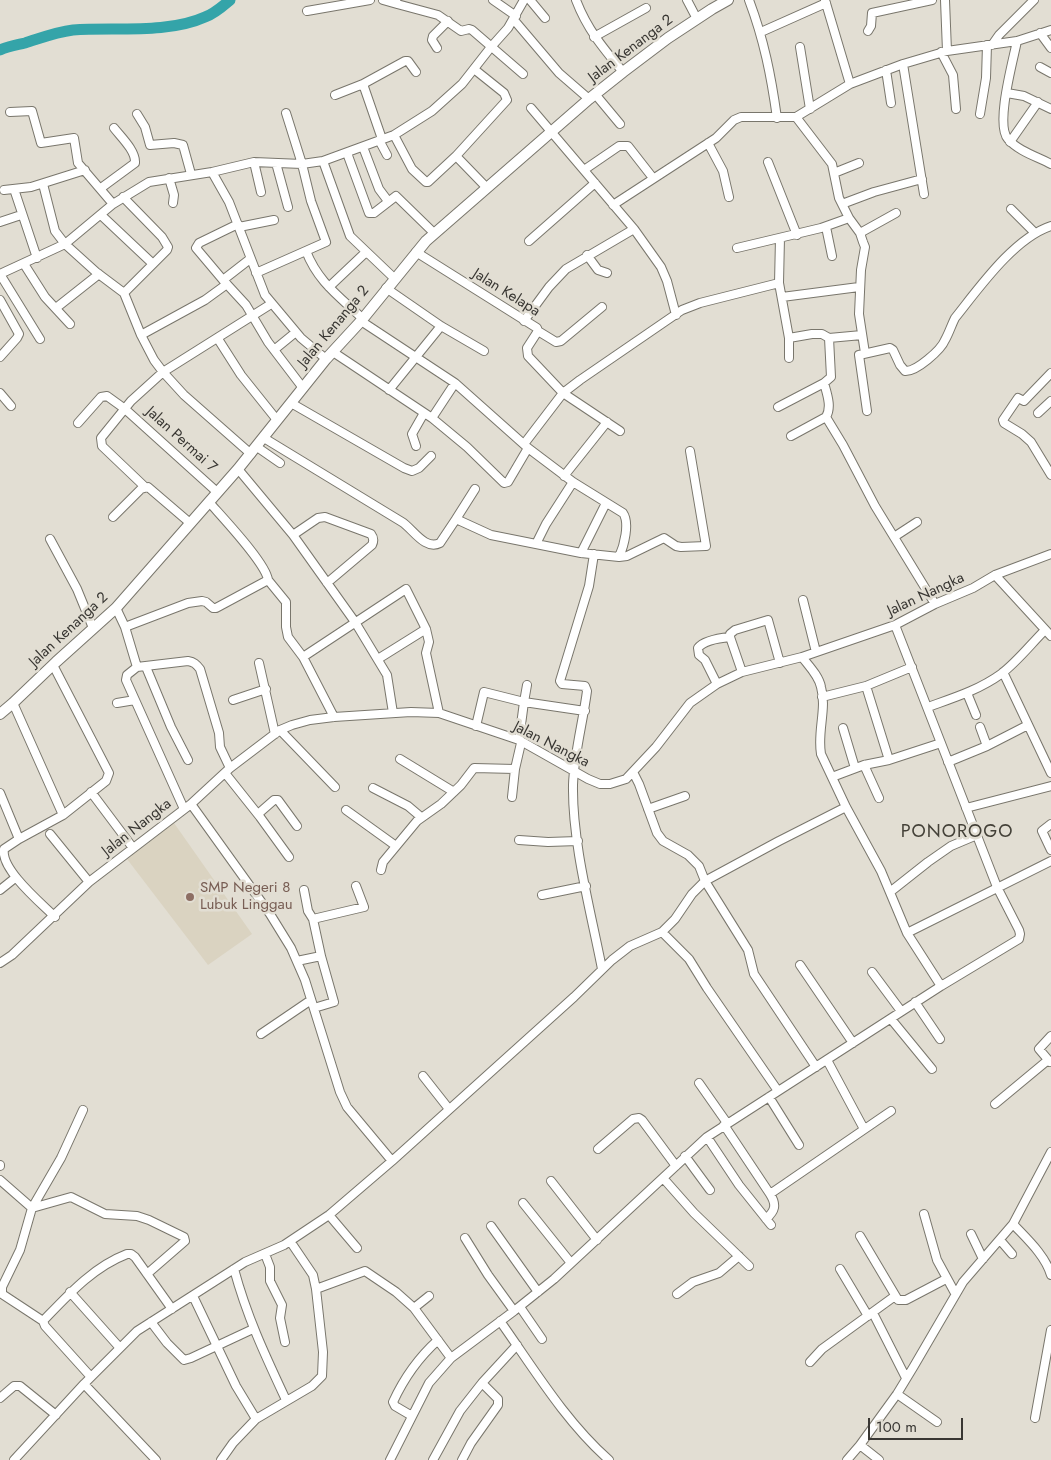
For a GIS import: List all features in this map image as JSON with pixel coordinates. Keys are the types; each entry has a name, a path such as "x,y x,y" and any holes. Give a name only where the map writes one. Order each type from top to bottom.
{"main road":[{"name":"Jalan Kenanga 2","path":"0,713 116,608 238,469 330,355 362,320 394,278 434,233 623,72 662,42 728,0"}],"street":[{"path":"307,11 370,0"},
{"path":"383,0 397,2 438,15 461,31 472,30 523,74"},
{"path":"494,0 515,18 559,73 592,97 620,124"},
{"path":"40,339 0,274 65,244 113,204 149,182 212,172 254,162 302,164 323,161 394,135 432,111 462,84 515,18 524,0"},
{"path":"530,0 545,18"},
{"path":"576,0 594,37 623,72"},
{"path":"687,0 697,19"},
{"path":"749,0 761,32 770,67 777,118"},
{"path":"868,31 872,13 917,1 932,0"},
{"path":"945,0 944,52 953,75 956,109"},
{"path":"980,114 989,45 1034,0"},
{"path":"761,32 826,2 850,84"},
{"path":"594,37 646,8"},
{"path":"437,48 432,40 433,36 448,21"},
{"path":"613,205 708,144 719,136 734,120 746,117 796,117 850,84 903,64 944,52 1017,41 1051,30"},
{"path":"1040,33 1051,48"},
{"path":"1017,41 1007,93 1004,133 1010,142 1051,164"},
{"path":"800,46 810,109"},
{"path":"335,95 363,84 406,60 416,72"},
{"path":"903,64 924,194"},
{"path":"1040,68 1051,73"},
{"path":"394,135 412,168 426,182 456,156 507,100 504,93 474,69"},
{"path":"886,70 891,103"},
{"path":"363,84 387,156"},
{"path":"1007,93 1021,95 1051,109"},
{"path":"1010,142 1038,102"},
{"path":"531,108 634,230 661,267 676,314"},
{"path":"10,112 32,111 41,143 74,138 76,158 113,204"},
{"path":"256,274 326,242 311,201 286,113"},
{"path":"137,114 145,127 150,145 174,143 184,145 191,174"},
{"path":"796,117 830,160 842,204 860,233 865,247 859,314 865,353"},
{"path":"101,188 135,163 136,159 114,128"},
{"path":"584,170 618,146 626,144 653,178"},
{"path":"708,144 723,171 729,197"},
{"path":"363,147 379,189 388,201"},
{"path":"347,153 368,213 374,213 388,201 398,197 434,233"},
{"path":"456,156 487,188"},
{"path":"323,161 352,240 394,278"},
{"path":"254,162 261,192"},
{"path":"768,162 798,234"},
{"path":"276,163 288,207"},
{"path":"834,173 859,163"},
{"path":"4,190 43,184 85,170"},
{"path":"212,172 229,202 261,287 271,304 296,332 313,349 330,355 428,415 467,447 504,483 508,482 526,446 563,394 580,380 676,314 700,303 780,283"},
{"path":"169,178 174,195 173,203"},
{"path":"842,204 874,192 922,179"},
{"path":"529,241 595,183"},
{"path":"43,184 55,231 65,244 124,293 141,335 154,360 163,372 184,396 254,450 280,463"},
{"path":"14,189 21,215 37,258"},
{"path":"123,198 168,244 167,250 124,293"},
{"path":"1011,209 1034,233"},
{"path":"860,233 896,214"},
{"path":"0,222 21,215"},
{"path":"101,215 153,264"},
{"path":"737,248 826,227 849,218"},
{"path":"274,220 238,225 198,243 196,246 198,251 240,298 274,350 303,388"},
{"path":"867,411 858,358 860,354 890,348 893,350 900,365 909,372 922,364 945,341 949,328 955,318 996,268 1034,233 1051,226"},
{"path":"826,227 832,256"},
{"path":"524,320 562,272 587,255 634,230"},
{"path":"780,238 780,283 789,338 789,358"},
{"path":"306,251 315,272 362,320 415,358 456,383 526,446 564,476 623,513 626,518 624,540 619,556"},
{"path":"329,287 366,252"},
{"name":"Jalan Kelapa","path":"416,252 532,324 538,331 529,344 527,353 563,394"},
{"path":"587,255 598,270 606,273"},
{"path":"141,335 205,300 250,259"},
{"path":"24,264 43,294 70,324"},
{"path":"56,308 100,274"},
{"path":"782,297 860,287"},
{"path":"386,288 441,326 484,351"},
{"path":"0,300 19,334 0,358"},
{"path":"190,523 151,488 145,487 102,446 101,438 141,392 163,372 271,304"},
{"path":"538,331 556,342 561,341 602,307"},
{"path":"389,390 441,326"},
{"path":"274,350 296,332"},
{"path":"789,338 812,334 822,334 829,338 862,335"},
{"path":"778,407 824,383 832,376 829,338"},
{"path":"218,339 241,375 278,420"},
{"path":"1051,373 1024,400 1018,398 1003,421 1031,442 1051,475"},
{"path":"416,446 412,434 456,383"},
{"path":"824,383 829,406 826,417 894,537 935,604"},
{"path":"0,393 11,406"},
{"path":"563,394 620,431"},
{"name":"Jalan Permai 7","path":"78,423 101,398 108,396 126,409 217,492"},
{"path":"1038,413 1051,401"},
{"path":"291,403 404,468 415,471 431,456"},
{"path":"791,436 826,417"},
{"path":"564,476 606,422"},
{"path":"264,438 404,523 423,541 433,545 440,543 476,489"},
{"path":"456,518 491,535 581,553 627,556 664,538 681,547 706,546 690,451"},
{"path":"238,469 294,535 355,622 387,675 393,713"},
{"path":"536,544 546,524 573,482"},
{"path":"113,517 145,487"},
{"path":"209,502 249,549 264,570 268,580 286,602 288,637 302,657 334,717"},
{"path":"581,553 606,503"},
{"path":"294,535 318,518 325,517 373,536 372,545 328,583"},
{"path":"894,537 917,522"},
{"path":"50,539 78,589 93,628"},
{"path":"594,554 589,586 560,681 562,684 586,688 587,691 574,772 573,800 578,841 602,969"},
{"name":"Jalan Nangka","path":"0,963 12,955 55,917 89,882 188,806 227,770 278,732 310,720 334,717 393,713 439,713 520,742 574,772 600,784 610,784 626,779 673,726 685,707 717,684 742,672 802,657 895,625 935,604 973,588 995,575 1051,554"},
{"path":"995,575 1051,636"},
{"path":"125,628 193,602 206,602 213,608 216,608 268,580"},
{"path":"302,657 406,589 426,629 429,642 426,653 439,713"},
{"path":"803,600 816,652"},
{"path":"116,608 125,628 137,667"},
{"path":"742,672 730,634 734,630 768,620 780,663"},
{"path":"390,1460 430,1383 451,1358 517,1309 571,1264 707,1137 915,1002 1019,939 1019,930 997,887 895,625"},
{"path":"378,659 426,629"},
{"path":"928,707 981,687 1003,672 1045,630"},
{"path":"717,684 705,660 699,655 698,648 701,644 730,637"},
{"path":"802,657 821,686 821,754 846,807 881,871 907,933 941,986"},
{"path":"289,858 227,770 220,748 219,733 200,668 193,662 188,661 137,667 126,677 135,700 188,806 270,914 297,962 314,1008 340,1092 347,1106 392,1161"},
{"path":"259,663 278,732 335,787"},
{"path":"53,665 108,770 108,779 63,815 19,838 4,849 3,853 15,878 55,917"},
{"path":"146,667 171,727 188,760"},
{"path":"822,697 866,686 912,667"},
{"path":"1003,672 1051,774"},
{"path":"512,797 527,685"},
{"path":"866,686 888,760"},
{"path":"233,700 266,689"},
{"path":"476,726 484,692 524,702 585,711"},
{"path":"967,693 976,716"},
{"path":"117,703 135,700"},
{"path":"13,703 63,815"},
{"path":"948,762 987,746 1028,725"},
{"path":"980,727 987,746"},
{"path":"843,728 855,768"},
{"path":"832,777 864,765 888,760 941,743"},
{"path":"400,760 454,792"},
{"path":"864,765 879,798"},
{"path":"381,870 382,862 421,817 441,804 454,792 474,768 515,769"},
{"path":"633,772 660,837 694,860 748,950 754,974 816,1067"},
{"path":"966,808 1051,786"},
{"path":"373,788 408,806 421,817"},
{"path":"91,792 133,848"},
{"path":"0,793 19,838"},
{"path":"648,809 685,796"},
{"path":"258,814 274,800 278,800 297,826"},
{"path":"14,1460 84,1384 137,1331 245,1262 290,1241 329,1215 449,1110 574,997 602,969 630,946 662,932 692,894 705,881 779,840 846,807"},
{"path":"346,810 396,846"},
{"path":"1051,824 1042,831 1051,850"},
{"path":"50,834 89,882"},
{"path":"890,892 951,846 977,835"},
{"path":"519,840 548,842 578,841"},
{"path":"907,933 1051,860"},
{"path":"0,890 15,878"},
{"path":"313,919 364,907 356,886"},
{"path":"542,896 586,886"},
{"path":"304,890 308,911 313,919 334,1002 314,1008"},
{"path":"662,932 690,959 707,988 778,1091"},
{"path":"297,962 321,956"},
{"path":"800,965 853,1043"},
{"path":"872,972 901,1011"},
{"path":"262,1034 311,1000"},
{"path":"915,1002 940,1039"},
{"path":"890,1019 932,1069"},
{"path":"995,1104 1049,1062 1039,1049 1051,1036"},
{"path":"827,1060 864,1129"},
{"path":"423,1076 449,1110"},
{"path":"699,1083 774,1201 774,1208 768,1222 739,1185 707,1137"},
{"path":"769,1097 799,1145"},
{"path":"83,1110 61,1158 32,1208 20,1250 1,1291 2,1294 43,1322 91,1377"},
{"path":"770,1194 891,1111"},
{"path":"598,1148 633,1119 639,1118 676,1166"},
{"path":"847,1460 897,1394 955,1293 970,1272 1013,1224 1051,1152"},
{"path":"685,1156 710,1190"},
{"path":"663,1178 694,1213 749,1266"},
{"path":"0,1180 32,1208"},
{"path":"551,1181 597,1240"},
{"path":"32,1208 71,1197 105,1214 137,1216 184,1237 185,1241 147,1274"},
{"path":"523,1202 571,1264"},
{"path":"924,1214 936,1260 955,1293"},
{"path":"329,1215 358,1248"},
{"path":"1013,1224 1027,1238 1046,1263 1051,1275"},
{"path":"491,1226 538,1292"},
{"path":"972,1234 983,1259"},
{"path":"860,1236 895,1296 902,1301 946,1279"},
{"path":"465,1238 488,1275 542,1339"},
{"path":"1000,1240 1012,1254"},
{"path":"221,1460 233,1443 256,1419 312,1386 322,1376 323,1352 313,1275 290,1241"},
{"path":"43,1322 70,1292 96,1270 127,1254 135,1257 172,1309"},
{"path":"265,1254 270,1267 270,1280 282,1305 280,1321 285,1342"},
{"path":"677,1294 693,1282 720,1273 739,1256"},
{"path":"234,1269 242,1300 253,1329 286,1400"},
{"path":"840,1269 870,1314 906,1378"},
{"path":"316,1289 365,1271 396,1292 414,1308 451,1358"},
{"path":"70,1292 120,1348"},
{"path":"193,1296 236,1386 256,1419"},
{"path":"414,1308 429,1296"},
{"path":"810,1362 822,1349 895,1296"},
{"path":"500,1321 577,1426 609,1460"},
{"path":"152,1322 167,1343 184,1360 253,1329"},
{"path":"1035,1418 1051,1330"},
{"path":"412,1416 395,1406 393,1402 413,1366 438,1340"},
{"path":"433,1460 460,1411 517,1345"},
{"path":"84,1384 156,1460"},
{"path":"462,1460 471,1443 498,1405 498,1399 482,1384"},
{"path":"0,1398 14,1386 20,1386 56,1415"},
{"path":"897,1394 937,1422"},
{"path":"860,1445 879,1460"}],"shaded area":[{"name":"SMP Negeri 8 Lubuk Linggau","path":"174,823 252,934 208,965 127,859"}],"waterway":[{"path":"0,50 73,30 140,29 175,26 208,16 230,0"}],"place":[{"name":"SMP Negeri 8 Lubuk Linggau","path":"190,897"}],"district":[{"name":"PONOROGO","path":"957,833"}]}
